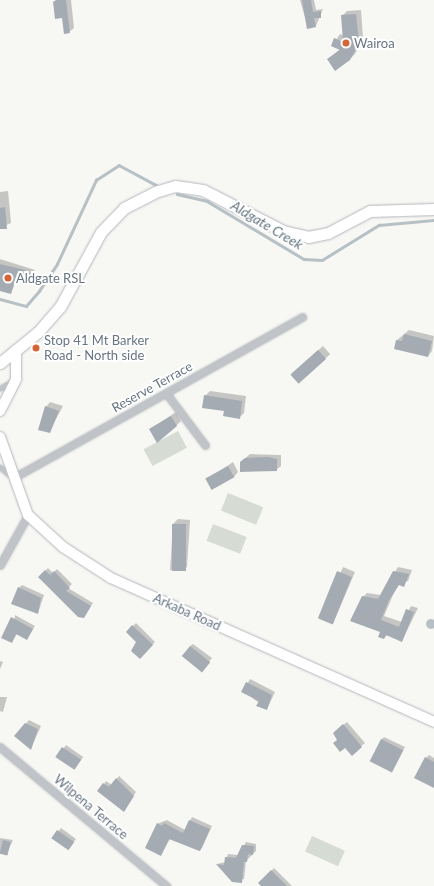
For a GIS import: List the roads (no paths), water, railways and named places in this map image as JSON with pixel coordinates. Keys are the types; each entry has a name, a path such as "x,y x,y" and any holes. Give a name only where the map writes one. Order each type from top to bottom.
{"main road":[{"path":"0,363 16,350 60,307 101,232 124,208 167,187 184,186 219,195 283,231 308,237 328,233 370,211 434,209"}],"street":[{"name":"Reserve Terrace","path":"13,478 302,317"},
{"path":"0,411 16,379 16,350"},
{"path":"166,393 205,445"},
{"name":"Arkaba Road","path":"0,437 13,478 28,515 63,547 111,578 434,722"},
{"path":"0,565 28,515"},
{"name":"Wilpena Terrace","path":"0,747 166,886"}],"lane":[{"path":"0,389 16,379"},
{"path":"0,467 13,478"}],"waterway":[{"name":"Aldgate Creek","path":"0,299 26,306 39,291 57,264 96,180 119,165 156,185"},
{"name":"Aldgate Creek","path":"177,194 207,201 304,259 322,260 379,225 434,220"}],"place":[{"name":"Wairoa","path":"346,43"},
{"name":"Aldgate RSL","path":"8,278"},
{"name":"Stop 41 Mt Barker Road - North side","path":"36,348"}]}
